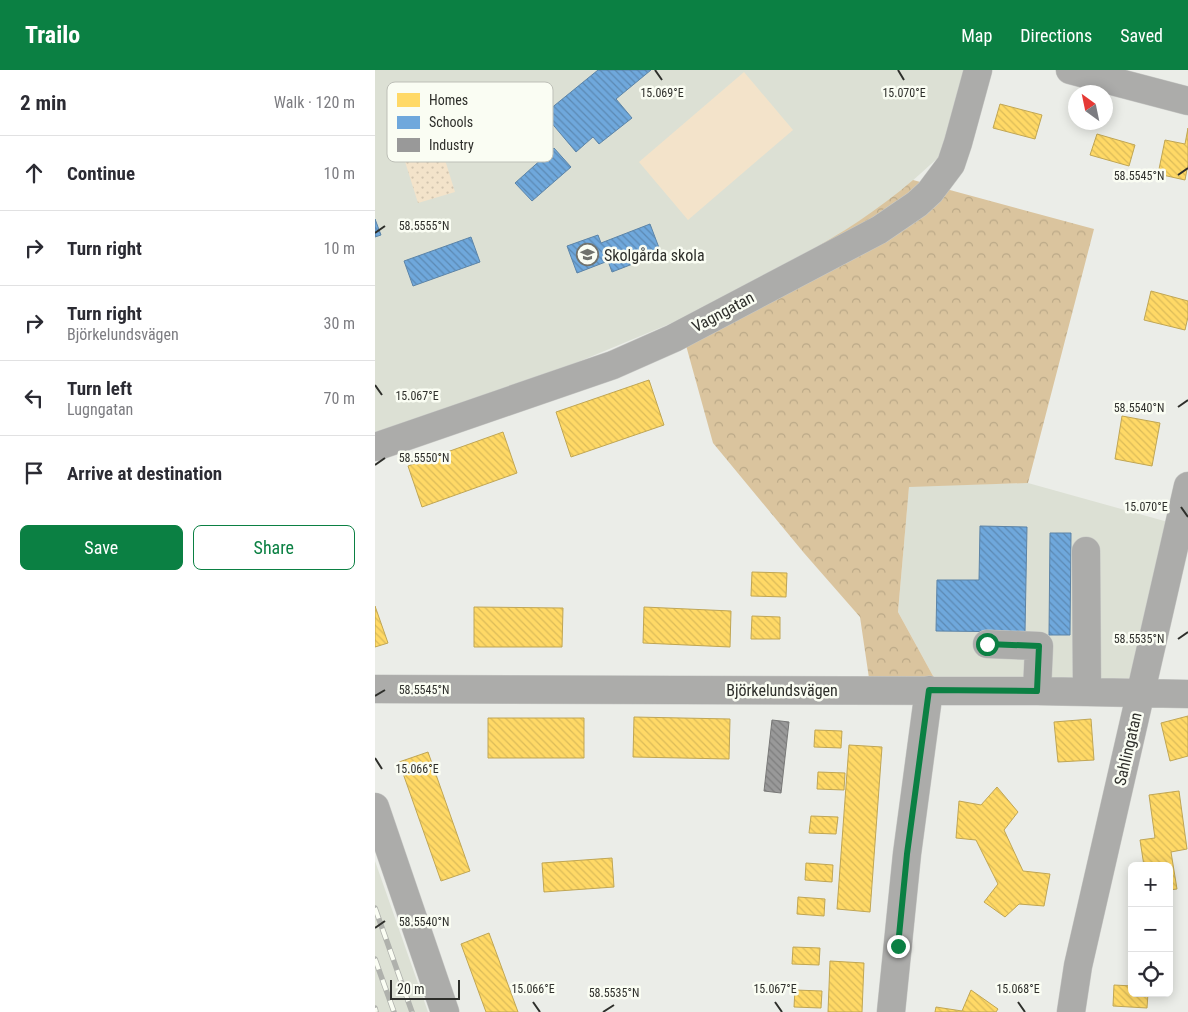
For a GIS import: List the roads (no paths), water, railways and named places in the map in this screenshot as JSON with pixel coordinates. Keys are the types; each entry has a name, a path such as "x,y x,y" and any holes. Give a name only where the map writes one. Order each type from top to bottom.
{"street":[{"name":"Vagngatan","path":"375,447 613,365 674,338 879,230 917,204 942,178 951,164 978,70"},
{"path":"1070,70 1188,101"},
{"name":"Sahlingatan","path":"1071,1012 1078,966 1188,486"},
{"path":"1087,551 1087,692"},
{"path":"987,644 1039,646 1037,691"},
{"name":"Björkelundsvägen","path":"375,689 929,690 1188,694"},
{"path":"891,1012 907,854 929,690"},
{"path":"375,807 445,1012"}],"railway":[{"path":"375,908 412,1012"},
{"path":"375,959 394,1012"},
{"path":"375,1008 376,1012"}],"place":[{"name":"Skolgårda skola","path":"588,255"}]}
